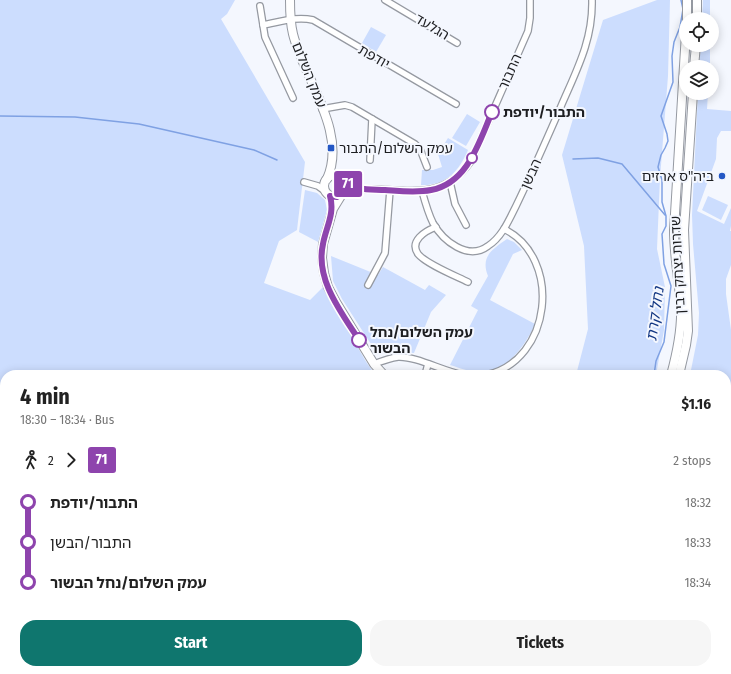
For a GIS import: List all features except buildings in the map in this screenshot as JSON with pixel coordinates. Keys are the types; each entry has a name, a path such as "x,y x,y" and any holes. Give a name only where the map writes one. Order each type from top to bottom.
{"main road":[{"name":"עמק השלום","path":"290,0 290,19 293,35 327,120 336,164 344,179"},
{"path":"687,0 687,12"},
{"path":"697,0 697,12"},
{"name":"שדרות יצחק רבין","path":"672,370 678,345 681,321 674,230 685,52"},
{"name":"שדרות יצחק רבין","path":"680,370 686,345 688,319 684,219 692,100"},
{"name":"עמק השלום","path":"326,180 332,166 332,149"},
{"path":"332,215 328,194 324,189 326,180 334,175 344,179 346,188 336,203 332,215 322,244 324,273 328,287 336,302 374,364 379,370"},
{"path":"328,194 334,197 342,194"},
{"path":"684,370 686,345"},
{"path":"374,364 376,370"}],"street":[{"name":"הגלעד","path":"385,0 457,42"},
{"name":"התבור","path":"344,179 348,184 358,188 422,191 438,188 450,182 460,174 471,161 524,41 530,18 530,0"},
{"name":"הבשן","path":"422,191 428,212 438,231 462,250 471,252 488,246 504,229 516,206 587,46 593,14 592,0"},
{"path":"260,6 265,37 293,98"},
{"name":"יודפת","path":"263,25 290,19 306,18 321,24 356,47 456,104"},
{"path":"322,109 345,105 352,107 415,144 420,149 427,167"},
{"path":"370,160 372,119"},
{"path":"326,180 306,183 318,186 328,194"},
{"path":"450,182 455,204 466,225"},
{"name":"התבור","path":"342,194 358,188"},
{"path":"368,285 385,253 390,190"},
{"path":"436,227 427,230 416,241 418,253 425,260 468,282"},
{"path":"501,370 520,357 537,330 542,314 544,298 542,284 537,268 528,248 518,238 504,229"},
{"path":"374,364 390,358 400,357 445,370"},
{"path":"426,370 428,364"}],"shaded area":[{"path":"0,0 235,0 227,14 221,19 305,162 297,230 279,241 264,283 310,300 323,287 372,370 0,370"},
{"path":"657,0 670,0 668,76 660,178 657,249 665,287 664,330 657,370 577,370 588,329 584,246 562,155 603,20"},
{"path":"703,0 710,0 710,12 702,12"},
{"path":"371,27 386,35 376,52 362,43"},
{"path":"700,52 710,52 710,60 700,60"},
{"path":"698,100 708,100 707,109 731,111 731,131 721,131 717,138 716,159 697,211 724,224 731,208 731,265 726,279 726,294 731,330 731,370 691,370 698,335 699,313 692,215"},
{"path":"467,114 480,122 466,146 452,138"},
{"path":"448,138 468,150 464,158 456,171 444,180 430,185 421,185 422,170 433,170 442,167 438,154"},
{"path":"305,190 317,193 325,200 327,210 318,242 299,232"},
{"path":"708,196 728,205 721,220 702,210"},
{"path":"507,239 514,242 522,250 513,254 490,300 535,324 515,356 494,370 466,370 450,365 478,310 471,306 488,276 486,269 487,258 497,246"},
{"path":"331,256 378,275 383,267 425,290 429,285 446,295 431,312 414,353 391,352 378,355 342,299 333,281"}],"waterway":[{"name":"נחל קרת","path":"655,370 656,361 664,342 671,286 664,264 662,234 666,226 666,216 662,202 662,180 658,167 661,155 668,141 661,116 673,82 672,56 674,42 680,27 683,9 681,0"},
{"path":"0,116 75,117 139,124 254,150 277,160"},
{"path":"573,159 598,158 622,164 665,215"}],"bus line":[{"name":"71","path":"359,340 328,287 324,273 322,244 332,215 332,201 330,196 337,197 344,193 346,188 345,181 348,184 358,188 413,191 432,190 446,185 454,180 471,161 492,112"}],"place":[{"name":"התבור/יודפת","path":"492,112"},
{"name":"עמק השלום/התבור","path":"331,148"},
{"name":"ביה\"ס ארזים","path":"722,176"},
{"name":"עמק השלום/נחל הבשור","path":"359,340"}]}
